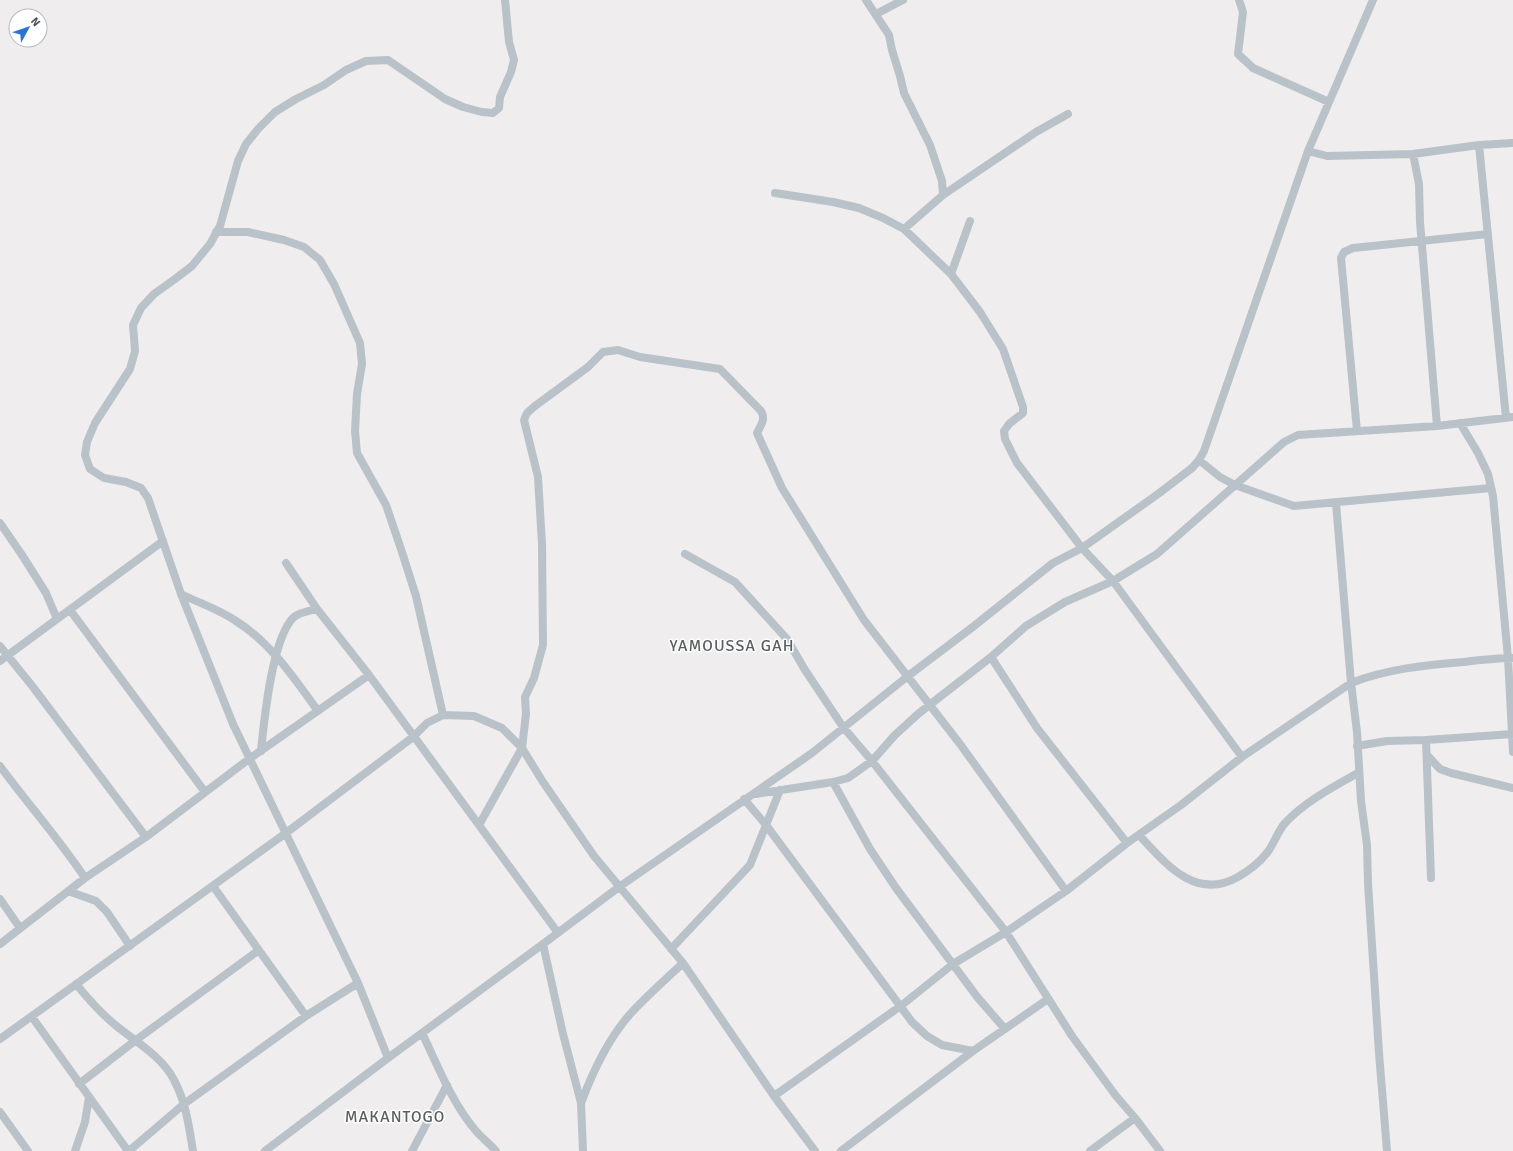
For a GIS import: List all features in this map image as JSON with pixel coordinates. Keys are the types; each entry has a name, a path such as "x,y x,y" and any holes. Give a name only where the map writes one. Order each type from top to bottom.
{"street":[{"path":"388,1058 358,983 233,724 181,594 148,498 141,488 126,482 104,478 90,468 85,455 86,442 95,423 130,369 135,351 133,326 141,308 154,294 192,266 210,244 220,226 238,161 246,144 258,128 275,112 296,99 324,85 346,70 366,61 388,60 445,99 463,107 493,113 499,108 500,97 511,72 514,60 509,42 505,0"},
{"path":"866,0 889,35 904,94 930,145 942,181 943,194"},
{"path":"876,14 903,0"},
{"path":"1239,0 1243,12 1238,54 1253,68 1329,102"},
{"path":"265,1151 619,887 812,752 1053,563 1082,548 1192,468 1204,451 1308,151 1373,0"},
{"path":"904,230 943,194 1036,132 1068,114"},
{"path":"1308,151 1327,156 1414,154 1479,145 1513,143"},
{"path":"753,794 834,782 848,778 872,761 895,735 929,705 1037,619 1065,602 1113,581 1157,554 1290,438 1298,435 1436,426 1509,418 1479,145"},
{"path":"1414,154 1420,184 1419,196 1436,426"},
{"path":"776,193 834,202 859,208 883,218 904,230 951,274 980,312 1003,349 1023,407 1022,413 1004,430 1005,439 1017,463 1082,548 1113,581 1242,757"},
{"path":"951,274 970,221"},
{"path":"216,232 248,232 284,240 304,247 320,260 334,284 360,343 362,364 357,394 355,431 357,453 386,505 403,556 416,596 443,715"},
{"path":"1357,431 1342,258 1344,252 1353,248 1488,234"},
{"path":"480,825 522,748 526,714 525,697 534,678 543,645 542,544 538,477 524,420 527,413 534,406 588,366 603,352 618,350 640,357 720,369 761,411 764,416 764,421 757,433 782,488 864,620 960,744 1066,890"},
{"path":"1460,423 1478,453 1488,474 1491,488 1510,658 1513,752"},
{"path":"1199,460 1220,477 1235,485 1294,506 1491,488"},
{"path":"1336,503 1351,683 1357,732 1358,773 1367,845 1368,890 1387,1151"},
{"path":"0,523 46,593 57,619"},
{"path":"0,661 163,541"},
{"path":"685,554 735,582 760,608 786,639 843,728 872,761 1006,932 1072,1036 1116,1096 1160,1151"},
{"path":"286,563 317,608 369,675 558,933"},
{"path":"181,594 236,620 261,639 276,655 318,711"},
{"path":"261,751 266,702 278,648 292,618 298,614 317,608"},
{"path":"70,610 205,792"},
{"path":"0,646 146,837"},
{"path":"991,657 1037,728 1127,843"},
{"path":"774,1096 902,1006 953,964 1006,932 1066,890 1127,843 1181,805 1242,757 1351,683 1361,679 1410,668 1510,658"},
{"path":"0,944 85,878 146,837 249,759 369,675"},
{"path":"0,1039 286,833 413,737 427,723 443,715 474,716 502,728 522,748 543,782 594,856 672,949 774,1096 815,1151"},
{"path":"1357,746 1387,741 1512,734"},
{"path":"1426,740 1431,878"},
{"path":"1427,755 1440,769 1513,788"},
{"path":"0,766 67,852 85,878"},
{"path":"1139,835 1166,864 1183,877 1196,883 1210,886 1228,882 1249,870 1266,854 1284,824 1303,807 1324,792 1358,773"},
{"path":"834,782 870,849 918,918 978,998 1005,1029"},
{"path":"672,949 750,864 780,790"},
{"path":"744,799 766,825 902,1006 912,1022 927,1036 942,1045 973,1051"},
{"path":"213,886 306,1016"},
{"path":"68,891 96,901 107,912 130,946"},
{"path":"0,899 20,928"},
{"path":"543,944 563,1034 581,1103 583,1151"},
{"path":"79,1084 136,1040 259,950"},
{"path":"581,1103 593,1071 631,1013 683,964"},
{"path":"32,1017 128,1151 184,1104 306,1016 358,983"},
{"path":"76,984 91,1003 159,1060 174,1079 184,1104 193,1151"},
{"path":"840,1151 973,1051 1048,999"},
{"path":"422,1033 459,1107 476,1130 496,1151"},
{"path":"412,1151 447,1085"},
{"path":"75,1151 85,1122 89,1097"},
{"path":"0,1112 28,1151"},
{"path":"1090,1151 1135,1118"}],"district":[{"name":"YAMOUSSA GAH","path":"732,646"},
{"name":"MAKANTOGO","path":"395,1117"}]}
